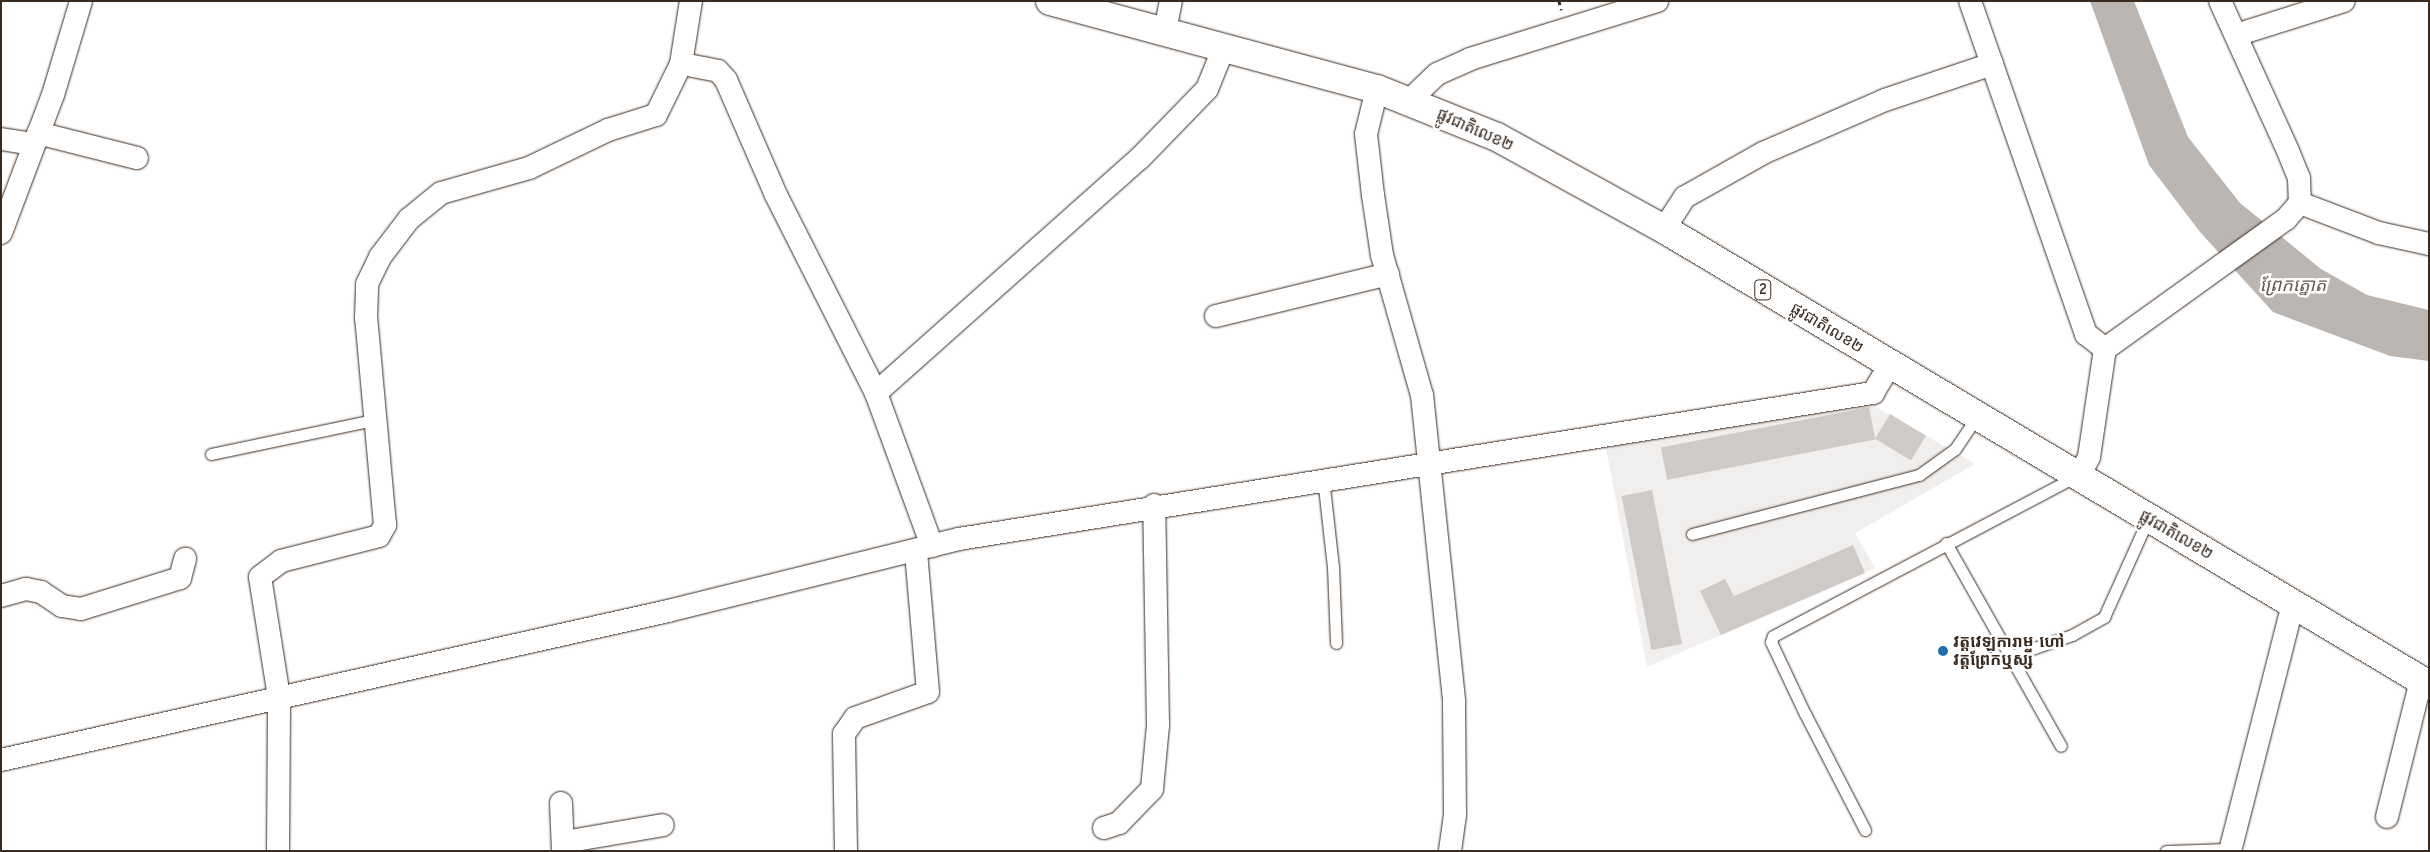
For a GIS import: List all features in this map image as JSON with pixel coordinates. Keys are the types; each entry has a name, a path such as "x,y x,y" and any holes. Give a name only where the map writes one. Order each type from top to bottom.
{"highway":[{"name":"ផ្លូវជាតិលេខ២","path":"1050,1 1377,89 1497,137 1664,229 1889,366 2079,476 2425,683"}],"street":[{"path":"1,233 36,138 81,1"},
{"path":"278,851 279,697 260,577 281,561 379,536 385,525 374,420 367,284 409,219 441,193 529,168 608,130 656,116 681,64 691,1"},
{"path":"1164,31 1171,1"},
{"path":"1409,101 1437,74 1470,59 1658,1"},
{"path":"1970,1 2086,334 2104,349"},
{"path":"2079,476 2089,457 2104,349 2204,279 2293,211 2299,178 2220,1"},
{"path":"2236,35 2344,1"},
{"path":"876,393 1140,158 1207,89 1224,47"},
{"path":"1664,229 1685,197 1763,153 1884,100 1992,64"},
{"path":"693,66 718,70 726,80 776,195 876,393 924,549 928,692 856,718 844,734 846,851"},
{"path":"1377,89 1366,134 1388,274 1422,395 1454,702 1455,815 1450,851"},
{"path":"1,139 36,138 137,158"},
{"path":"2293,211 2429,244"},
{"path":"1216,316 1388,274"},
{"path":"1,760 924,549 1154,505 1873,393 1889,366"},
{"path":"1104,828 1119,823 1152,789 1158,724 1154,505"},
{"path":"1,596 26,589 41,592 62,606 81,609 180,578 185,560"},
{"path":"2230,850 2293,604"},
{"path":"2387,817 2425,683"},
{"path":"561,803 563,847 663,825"}],"lane":[{"path":"1692,534 1919,475 1955,449 1977,416"},
{"path":"211,454 374,420"},
{"path":"1865,830 1804,714 1771,642 1773,636 1946,543 2079,476"},
{"path":"1323,478 1333,567 1336,643"},
{"path":"2010,656 2072,635 2104,617 2148,519"},
{"path":"1946,543 2061,746"},
{"path":"2166,851 2230,850"}],"shaded area":[{"path":"1871,404 1975,464 1855,533 1875,568 1647,667 1605,442"}],"water":[{"name":"ព្រែកត្នោត","path":"2090,1 2134,1 2188,137 2240,203 2321,269 2367,295 2429,310 2429,361 2390,356 2273,312 2200,232 2149,165"}],"building":[{"path":"1869,407 1875,439 1667,480 1661,447"},
{"path":"1890,414 1926,436 1911,460 1875,439"},
{"path":"1652,490 1682,644 1652,650 1622,496"},
{"path":"1853,545 1865,573 1721,635 1700,591 1725,579 1734,596"}],"place":[{"name":"វត្តវេឡុការាម ហៅ វត្តព្រែកឬស្សី","path":"1943,651"}]}
